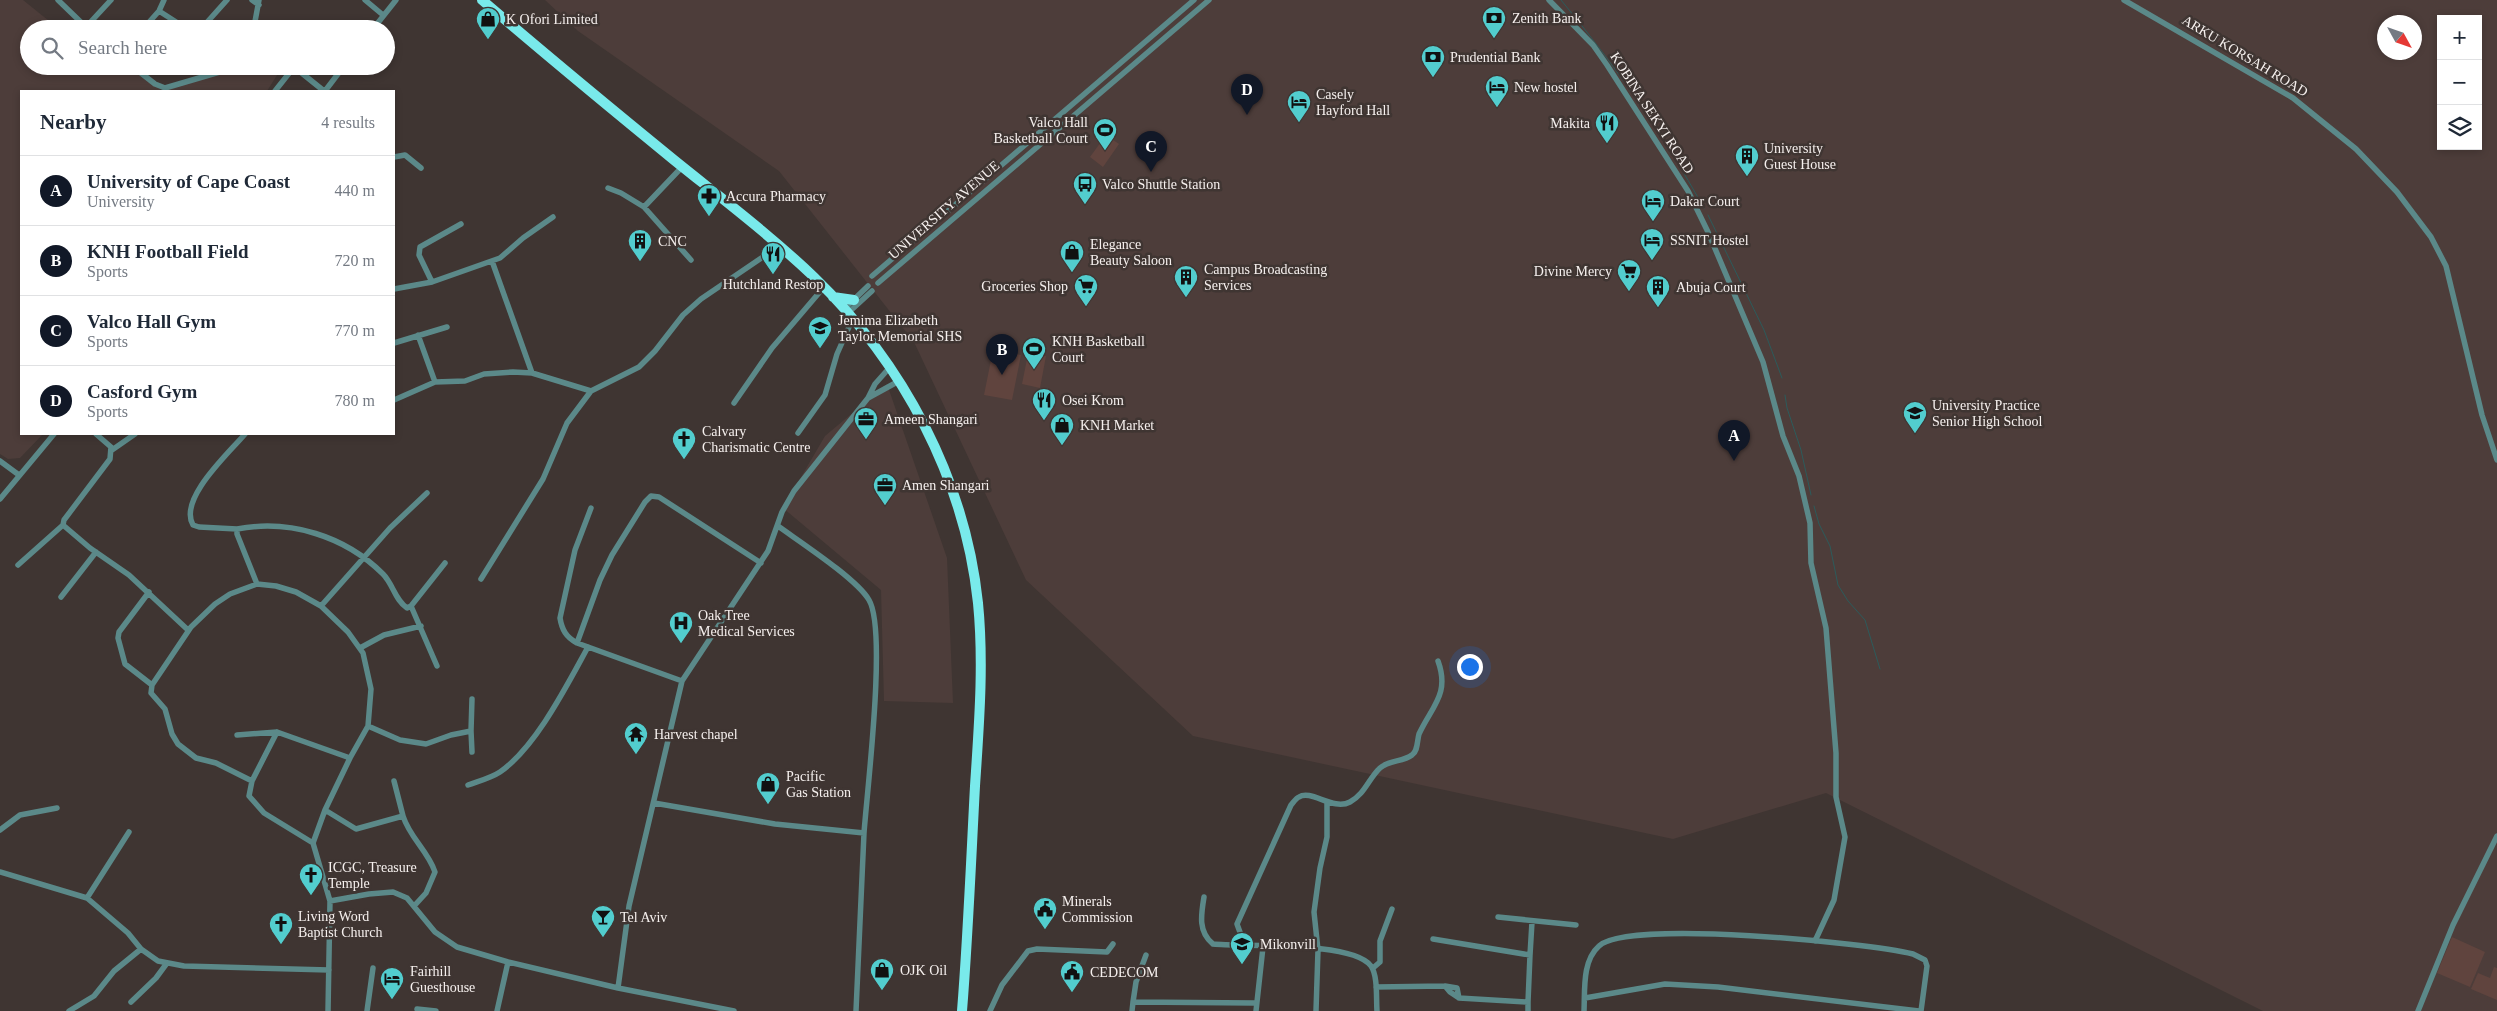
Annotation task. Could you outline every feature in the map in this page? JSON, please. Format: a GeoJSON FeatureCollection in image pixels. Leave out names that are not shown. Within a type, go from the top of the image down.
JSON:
{"type":"FeatureCollection","features":[{"type":"Feature","properties":{"kind":"highway"},"geometry":{"type":"LineString","coordinates":[[482,0],[779,246],[824,287],[891,366],[924,422],[955,499],[965,536],[978,602],[980,699],[962,1011]]}},
{"type":"Feature","properties":{"kind":"highway"},"geometry":{"type":"LineString","coordinates":[[833,296],[856,302],[850,316]]}},
{"type":"Feature","properties":{"kind":"street"},"geometry":{"type":"LineString","coordinates":[[58,0],[79,20]]}},
{"type":"Feature","properties":{"kind":"street"},"geometry":{"type":"LineString","coordinates":[[94,20],[111,0]]}},
{"type":"Feature","properties":{"kind":"street"},"geometry":{"type":"LineString","coordinates":[[151,20],[159,11],[164,0]]}},
{"type":"Feature","properties":{"kind":"street"},"geometry":{"type":"LineString","coordinates":[[209,20],[227,0]]}},
{"type":"Feature","properties":{"kind":"street"},"geometry":{"type":"LineString","coordinates":[[252,0],[259,2],[256,20]]}},
{"type":"Feature","properties":{"kind":"street"},"geometry":{"type":"LineString","coordinates":[[365,0],[384,15]]}},
{"type":"Feature","properties":{"kind":"street"},"geometry":{"type":"LineString","coordinates":[[380,20],[396,0]]}},
{"type":"Feature","properties":{"kind":"street","name":"UNIVERSITY AVENUE"},"geometry":{"type":"LineString","coordinates":[[872,276],[1194,0]]}},
{"type":"Feature","properties":{"kind":"street","name":"UNIVERSITY AVENUE"},"geometry":{"type":"LineString","coordinates":[[878,283],[1209,0]]}},
{"type":"Feature","properties":{"kind":"street","name":"KOBINA SEKYI ROAD"},"geometry":{"type":"LineString","coordinates":[[1549,0],[1592,45],[1607,65],[1688,191],[1748,325],[1772,391],[1783,436],[1796,464],[1810,522],[1811,563],[1826,628],[1836,754],[1836,797],[1845,837],[1834,900],[1815,941]]}},
{"type":"Feature","properties":{"kind":"street","name":"ARKU KORSAH ROAD"},"geometry":{"type":"LineString","coordinates":[[2124,0],[2293,98],[2356,149],[2397,192],[2431,237],[2446,266],[2482,415],[2497,460]]}},
{"type":"Feature","properties":{"kind":"street"},"geometry":{"type":"LineString","coordinates":[[159,11],[173,20]]}},
{"type":"Feature","properties":{"kind":"street"},"geometry":{"type":"LineString","coordinates":[[144,75],[155,84],[165,88],[209,75]]}},
{"type":"Feature","properties":{"kind":"street"},"geometry":{"type":"LineString","coordinates":[[276,90],[288,75]]}},
{"type":"Feature","properties":{"kind":"street"},"geometry":{"type":"LineString","coordinates":[[304,75],[324,90]]}},
{"type":"Feature","properties":{"kind":"street"},"geometry":{"type":"LineString","coordinates":[[326,90],[337,75]]}},
{"type":"Feature","properties":{"kind":"street"},"geometry":{"type":"LineString","coordinates":[[395,157],[404,155],[420,168]]}},
{"type":"Feature","properties":{"kind":"street"},"geometry":{"type":"LineString","coordinates":[[644,207],[682,167]]}},
{"type":"Feature","properties":{"kind":"street"},"geometry":{"type":"LineString","coordinates":[[608,188],[621,192],[644,207],[691,260]]}},
{"type":"Feature","properties":{"kind":"street"},"geometry":{"type":"LineString","coordinates":[[395,289],[432,282],[500,258],[523,238],[553,217]]}},
{"type":"Feature","properties":{"kind":"street"},"geometry":{"type":"LineString","coordinates":[[432,282],[418,255],[420,247],[461,224]]}},
{"type":"Feature","properties":{"kind":"street"},"geometry":{"type":"LineString","coordinates":[[481,579],[543,478],[567,423],[591,391],[639,367],[655,351],[683,315],[701,298],[779,246]]}},
{"type":"Feature","properties":{"kind":"street"},"geometry":{"type":"LineString","coordinates":[[492,261],[532,373]]}},
{"type":"Feature","properties":{"kind":"street"},"geometry":{"type":"LineString","coordinates":[[734,404],[772,348],[824,287]]}},
{"type":"Feature","properties":{"kind":"street"},"geometry":{"type":"LineString","coordinates":[[798,433],[825,395],[850,316],[856,302],[870,288]]}},
{"type":"Feature","properties":{"kind":"street"},"geometry":{"type":"LineString","coordinates":[[395,343],[447,326]]}},
{"type":"Feature","properties":{"kind":"street"},"geometry":{"type":"LineString","coordinates":[[418,335],[435,382]]}},
{"type":"Feature","properties":{"kind":"street"},"geometry":{"type":"LineString","coordinates":[[618,988],[624,930],[682,681],[768,551],[782,512],[794,491],[868,398],[875,384],[891,366]]}},
{"type":"Feature","properties":{"kind":"street"},"geometry":{"type":"LineString","coordinates":[[395,400],[435,382],[465,381],[484,374],[532,373],[591,391]]}},
{"type":"Feature","properties":{"kind":"street"},"geometry":{"type":"LineString","coordinates":[[868,398],[900,380]]}},
{"type":"Feature","properties":{"kind":"street"},"geometry":{"type":"LineString","coordinates":[[0,499],[53,435]]}},
{"type":"Feature","properties":{"kind":"street"},"geometry":{"type":"LineString","coordinates":[[97,435],[110,445],[112,450]]}},
{"type":"Feature","properties":{"kind":"street"},"geometry":{"type":"LineString","coordinates":[[18,565],[63,525],[64,520],[108,464],[112,450],[134,435]]}},
{"type":"Feature","properties":{"kind":"street"},"geometry":{"type":"LineString","coordinates":[[244,435],[197,491],[190,513],[193,525],[199,528],[237,529],[269,526],[317,532],[364,557],[391,582],[401,604],[407,608],[411,606],[444,563]]}},
{"type":"Feature","properties":{"kind":"street"},"geometry":{"type":"LineString","coordinates":[[0,461],[18,475]]}},
{"type":"Feature","properties":{"kind":"street"},"geometry":{"type":"LineString","coordinates":[[321,606],[390,528],[427,493]]}},
{"type":"Feature","properties":{"kind":"street"},"geometry":{"type":"LineString","coordinates":[[577,643],[600,580],[612,555],[645,502],[651,496],[659,497],[761,562]]}},
{"type":"Feature","properties":{"kind":"street"},"geometry":{"type":"LineString","coordinates":[[592,508],[575,550],[560,618],[562,628],[569,639],[588,648],[682,681]]}},
{"type":"Feature","properties":{"kind":"street"},"geometry":{"type":"LineString","coordinates":[[63,525],[65,529],[149,592],[188,630]]}},
{"type":"Feature","properties":{"kind":"street"},"geometry":{"type":"LineString","coordinates":[[778,526],[858,586],[869,599],[875,616],[873,722],[864,833],[856,1011]]}},
{"type":"Feature","properties":{"kind":"street"},"geometry":{"type":"LineString","coordinates":[[237,529],[236,534],[252,566],[257,584]]}},
{"type":"Feature","properties":{"kind":"street"},"geometry":{"type":"LineString","coordinates":[[61,597],[96,552]]}},
{"type":"Feature","properties":{"kind":"street"},"geometry":{"type":"LineString","coordinates":[[252,782],[216,763],[196,758],[178,744],[172,734],[165,709],[151,693],[152,685],[188,630],[215,604],[230,594],[257,584],[276,586],[296,592],[321,606],[348,632],[360,648],[368,670],[371,688],[368,726],[325,810],[313,842],[330,901],[328,1011]]}},
{"type":"Feature","properties":{"kind":"street"},"geometry":{"type":"LineString","coordinates":[[149,592],[119,632],[118,638],[125,664],[152,685]]}},
{"type":"Feature","properties":{"kind":"street"},"geometry":{"type":"LineString","coordinates":[[411,606],[437,666]]}},
{"type":"Feature","properties":{"kind":"street"},"geometry":{"type":"LineString","coordinates":[[360,648],[384,635],[421,626]]}},
{"type":"Feature","properties":{"kind":"street"},"geometry":{"type":"LineString","coordinates":[[468,785],[501,772],[528,744],[567,685],[588,648]]}},
{"type":"Feature","properties":{"kind":"street"},"geometry":{"type":"LineString","coordinates":[[1245,946],[1237,924],[1292,806],[1299,797],[1305,795],[1340,805],[1348,803],[1364,791],[1382,766],[1410,757],[1414,753],[1419,736],[1441,691],[1443,681],[1438,660]]}},
{"type":"Feature","properties":{"kind":"street"},"geometry":{"type":"LineString","coordinates":[[472,699],[472,752]]}},
{"type":"Feature","properties":{"kind":"street"},"geometry":{"type":"LineString","coordinates":[[368,726],[400,740],[426,744],[450,735],[471,731]]}},
{"type":"Feature","properties":{"kind":"street"},"geometry":{"type":"LineString","coordinates":[[237,735],[277,732],[350,758]]}},
{"type":"Feature","properties":{"kind":"street"},"geometry":{"type":"LineString","coordinates":[[277,732],[252,782],[249,796],[252,802],[274,820],[313,842]]}},
{"type":"Feature","properties":{"kind":"street"},"geometry":{"type":"LineString","coordinates":[[394,781],[402,816],[413,839],[431,860],[435,872],[434,880],[415,905]]}},
{"type":"Feature","properties":{"kind":"street"},"geometry":{"type":"LineString","coordinates":[[1316,1011],[1318,950],[1314,912],[1320,868],[1327,837],[1328,802]]}},
{"type":"Feature","properties":{"kind":"street"},"geometry":{"type":"LineString","coordinates":[[654,803],[775,824],[864,833]]}},
{"type":"Feature","properties":{"kind":"street"},"geometry":{"type":"LineString","coordinates":[[0,830],[20,815],[57,808]]}},
{"type":"Feature","properties":{"kind":"street"},"geometry":{"type":"LineString","coordinates":[[325,810],[356,829],[402,816]]}},
{"type":"Feature","properties":{"kind":"street"},"geometry":{"type":"LineString","coordinates":[[87,898],[129,832]]}},
{"type":"Feature","properties":{"kind":"street"},"geometry":{"type":"LineString","coordinates":[[2418,1011],[2453,925],[2497,836]]}},
{"type":"Feature","properties":{"kind":"street"},"geometry":{"type":"LineString","coordinates":[[0,872],[87,898],[128,933],[141,949],[158,961],[184,966],[329,970]]}},
{"type":"Feature","properties":{"kind":"street"},"geometry":{"type":"LineString","coordinates":[[330,901],[392,892],[407,898],[415,905],[426,922],[443,939],[457,947],[508,962],[618,988],[714,1009],[734,1011]]}},
{"type":"Feature","properties":{"kind":"street"},"geometry":{"type":"LineString","coordinates":[[1204,897],[1201,911],[1202,931],[1206,939],[1213,944],[1263,947],[1298,946],[1356,955],[1366,960],[1372,968],[1376,987],[1377,1011]]}},
{"type":"Feature","properties":{"kind":"street"},"geometry":{"type":"LineString","coordinates":[[1372,968],[1380,962],[1380,941],[1392,909]]}},
{"type":"Feature","properties":{"kind":"street"},"geometry":{"type":"LineString","coordinates":[[1498,917],[1532,922],[1576,925]]}},
{"type":"Feature","properties":{"kind":"street"},"geometry":{"type":"LineString","coordinates":[[1528,1011],[1532,922]]}},
{"type":"Feature","properties":{"kind":"street"},"geometry":{"type":"LineString","coordinates":[[1584,998],[1666,984],[1718,987],[1920,1011],[1926,972],[1925,960],[1905,952],[1815,941],[1663,934],[1610,939],[1599,945],[1587,963],[1584,998],[1584,1011]]}},
{"type":"Feature","properties":{"kind":"street"},"geometry":{"type":"LineString","coordinates":[[1433,939],[1530,955]]}},
{"type":"Feature","properties":{"kind":"street"},"geometry":{"type":"LineString","coordinates":[[990,1011],[1002,985],[1028,951],[1037,949],[1095,953],[1107,952],[1113,944]]}},
{"type":"Feature","properties":{"kind":"street"},"geometry":{"type":"LineString","coordinates":[[1256,1011],[1255,1004],[1263,947]]}},
{"type":"Feature","properties":{"kind":"street"},"geometry":{"type":"LineString","coordinates":[[70,1011],[94,996],[114,971],[141,949]]}},
{"type":"Feature","properties":{"kind":"street"},"geometry":{"type":"LineString","coordinates":[[1132,1011],[1136,982],[1146,955]]}},
{"type":"Feature","properties":{"kind":"street"},"geometry":{"type":"LineString","coordinates":[[496,1011],[508,962]]}},
{"type":"Feature","properties":{"kind":"street"},"geometry":{"type":"LineString","coordinates":[[131,1002],[156,978],[167,963]]}},
{"type":"Feature","properties":{"kind":"street"},"geometry":{"type":"LineString","coordinates":[[367,1011],[372,968]]}},
{"type":"Feature","properties":{"kind":"street"},"geometry":{"type":"LineString","coordinates":[[1376,987],[1445,986],[1459,998],[1528,1002]]}},
{"type":"Feature","properties":{"kind":"street"},"geometry":{"type":"LineString","coordinates":[[1134,1002],[1255,1004]]}},
{"type":"Feature","properties":{"kind":"street"},"geometry":{"type":"LineString","coordinates":[[1194,1004],[1198,1011]]}},
{"type":"Feature","properties":{"kind":"street"},"geometry":{"type":"LineString","coordinates":[[417,1009],[436,1011]]}},
{"type":"Feature","properties":{"kind":"shaded area"},"geometry":{"type":"Polygon","coordinates":[[[0,0],[23,0],[48,20],[20,20],[20,75],[139,75],[161,90],[20,90],[20,435],[42,435],[20,458],[8,459],[0,454],[0,0]]]}},
{"type":"Feature","properties":{"kind":"shaded area"},"geometry":{"type":"Polygon","coordinates":[[[545,0],[2497,0],[2497,1011],[2263,1011],[1826,793],[1673,839],[1193,736],[1026,580],[914,342],[779,171],[578,31],[545,0]]]}},
{"type":"Feature","properties":{"kind":"shaded area"},"geometry":{"type":"Polygon","coordinates":[[[216,75],[277,75],[268,90],[161,90],[216,75]]]}},
{"type":"Feature","properties":{"kind":"shaded area","name":"Valco Hall Basketball Court"},"geometry":{"type":"Polygon","coordinates":[[[1106,135],[1119,144],[1103,167],[1090,157],[1106,135]]]}},
{"type":"Feature","properties":{"kind":"shaded area"},"geometry":{"type":"Polygon","coordinates":[[[993,350],[1021,355],[1012,400],[984,395],[993,350]]]}},
{"type":"Feature","properties":{"kind":"shaded area","name":"KNH Basketball Court"},"geometry":{"type":"Polygon","coordinates":[[[1028,354],[1046,356],[1040,388],[1022,384],[1028,354]]]}},
{"type":"Feature","properties":{"kind":"shaded area"},"geometry":{"type":"Polygon","coordinates":[[[887,384],[947,558],[953,703],[884,701],[881,590],[783,508],[825,436],[887,384]]]}},
{"type":"Feature","properties":{"kind":"shaded area"},"geometry":{"type":"Polygon","coordinates":[[[2452,937],[2485,952],[2470,987],[2437,973],[2452,937]]]}},
{"type":"Feature","properties":{"kind":"shaded area"},"geometry":{"type":"Polygon","coordinates":[[[2494,967],[2497,968],[2497,1000],[2471,989],[2478,973],[2490,978],[2494,967]]]}},
{"type":"Feature","properties":{"kind":"waterway"},"geometry":{"type":"LineString","coordinates":[[1561,0],[1601,50],[1637,101],[1672,153],[1704,208]]}},
{"type":"Feature","properties":{"kind":"waterway"},"geometry":{"type":"LineString","coordinates":[[1708,215],[1764,330],[1782,378]]}},
{"type":"Feature","properties":{"kind":"waterway"},"geometry":{"type":"LineString","coordinates":[[1785,395],[1787,408],[1801,450],[1811,495]]}},
{"type":"Feature","properties":{"kind":"waterway"},"geometry":{"type":"LineString","coordinates":[[1814,506],[1819,524],[1830,546],[1838,585],[1848,601],[1865,620],[1880,669]]}},
{"type":"Feature","properties":{"kind":"place","name":"Zenith Bank"},"geometry":{"type":"Point","coordinates":[1494,39]}},
{"type":"Feature","properties":{"kind":"place","name":"K Ofori Limited"},"geometry":{"type":"Point","coordinates":[488,40]}},
{"type":"Feature","properties":{"kind":"place","name":"Prudential Bank"},"geometry":{"type":"Point","coordinates":[1433,78]}},
{"type":"Feature","properties":{"kind":"place","name":"New hostel"},"geometry":{"type":"Point","coordinates":[1497,108]}},
{"type":"Feature","properties":{"kind":"place","name":"Casford Gym"},"geometry":{"type":"Point","coordinates":[1247,115]}},
{"type":"Feature","properties":{"kind":"place","name":"Casely Hayford Hall"},"geometry":{"type":"Point","coordinates":[1299,123]}},
{"type":"Feature","properties":{"kind":"place","name":"Makita"},"geometry":{"type":"Point","coordinates":[1607,144]}},
{"type":"Feature","properties":{"kind":"place","name":"Valco Hall Basketball Court"},"geometry":{"type":"Point","coordinates":[1105,151]}},
{"type":"Feature","properties":{"kind":"place","name":"Valco Hall Gym"},"geometry":{"type":"Point","coordinates":[1151,172]}},
{"type":"Feature","properties":{"kind":"place","name":"University Guest House"},"geometry":{"type":"Point","coordinates":[1747,177]}},
{"type":"Feature","properties":{"kind":"place","name":"Valco Shuttle Station"},"geometry":{"type":"Point","coordinates":[1085,205]}},
{"type":"Feature","properties":{"kind":"place","name":"Accura Pharmacy"},"geometry":{"type":"Point","coordinates":[709,217]}},
{"type":"Feature","properties":{"kind":"place","name":"Dakar Court"},"geometry":{"type":"Point","coordinates":[1653,222]}},
{"type":"Feature","properties":{"kind":"place","name":"SSNIT Hostel"},"geometry":{"type":"Point","coordinates":[1652,261]}},
{"type":"Feature","properties":{"kind":"place","name":"CNC"},"geometry":{"type":"Point","coordinates":[640,262]}},
{"type":"Feature","properties":{"kind":"place","name":"Elegance Beauty Saloon"},"geometry":{"type":"Point","coordinates":[1072,273]}},
{"type":"Feature","properties":{"kind":"place","name":"Hutchland Restop"},"geometry":{"type":"Point","coordinates":[773,275]}},
{"type":"Feature","properties":{"kind":"place","name":"Divine Mercy"},"geometry":{"type":"Point","coordinates":[1629,292]}},
{"type":"Feature","properties":{"kind":"place","name":"Campus Broadcasting Services"},"geometry":{"type":"Point","coordinates":[1186,298]}},
{"type":"Feature","properties":{"kind":"place","name":"Groceries Shop"},"geometry":{"type":"Point","coordinates":[1086,307]}},
{"type":"Feature","properties":{"kind":"place","name":"Abuja Court"},"geometry":{"type":"Point","coordinates":[1658,308]}},
{"type":"Feature","properties":{"kind":"place","name":"Jemima Elizabeth Taylor Memorial SHS"},"geometry":{"type":"Point","coordinates":[820,349]}},
{"type":"Feature","properties":{"kind":"place","name":"KNH Basketball Court"},"geometry":{"type":"Point","coordinates":[1034,370]}},
{"type":"Feature","properties":{"kind":"place","name":"KNH Football Field"},"geometry":{"type":"Point","coordinates":[1002,375]}},
{"type":"Feature","properties":{"kind":"place","name":"Osei Krom"},"geometry":{"type":"Point","coordinates":[1044,421]}},
{"type":"Feature","properties":{"kind":"place","name":"University Practice Senior High School"},"geometry":{"type":"Point","coordinates":[1915,434]}},
{"type":"Feature","properties":{"kind":"place","name":"Ameen Shangari"},"geometry":{"type":"Point","coordinates":[866,440]}},
{"type":"Feature","properties":{"kind":"place","name":"KNH Market"},"geometry":{"type":"Point","coordinates":[1062,446]}},
{"type":"Feature","properties":{"kind":"place","name":"Calvary Charismatic Centre"},"geometry":{"type":"Point","coordinates":[684,460]}},
{"type":"Feature","properties":{"kind":"place","name":"University of Cape Coast"},"geometry":{"type":"Point","coordinates":[1734,461]}},
{"type":"Feature","properties":{"kind":"place","name":"Amen Shangari"},"geometry":{"type":"Point","coordinates":[885,506]}},
{"type":"Feature","properties":{"kind":"place","name":"Oak Tree Medical Services"},"geometry":{"type":"Point","coordinates":[681,644]}},
{"type":"Feature","properties":{"kind":"place","name":"Harvest chapel"},"geometry":{"type":"Point","coordinates":[636,755]}},
{"type":"Feature","properties":{"kind":"place","name":"Pacific Gas Station"},"geometry":{"type":"Point","coordinates":[768,805]}},
{"type":"Feature","properties":{"kind":"place","name":"ICGC, Treasure Temple"},"geometry":{"type":"Point","coordinates":[311,896]}},
{"type":"Feature","properties":{"kind":"place","name":"Minerals Commission"},"geometry":{"type":"Point","coordinates":[1045,930]}},
{"type":"Feature","properties":{"kind":"place","name":"Tel Aviv"},"geometry":{"type":"Point","coordinates":[603,938]}},
{"type":"Feature","properties":{"kind":"place","name":"Living Word Baptist Church"},"geometry":{"type":"Point","coordinates":[281,945]}},
{"type":"Feature","properties":{"kind":"place","name":"Mikonvill"},"geometry":{"type":"Point","coordinates":[1242,965]}},
{"type":"Feature","properties":{"kind":"place","name":"OJK Oil"},"geometry":{"type":"Point","coordinates":[882,991]}},
{"type":"Feature","properties":{"kind":"place","name":"CEDECOM"},"geometry":{"type":"Point","coordinates":[1072,993]}},
{"type":"Feature","properties":{"kind":"place","name":"Fairhill Guesthouse"},"geometry":{"type":"Point","coordinates":[392,1000]}}]}
